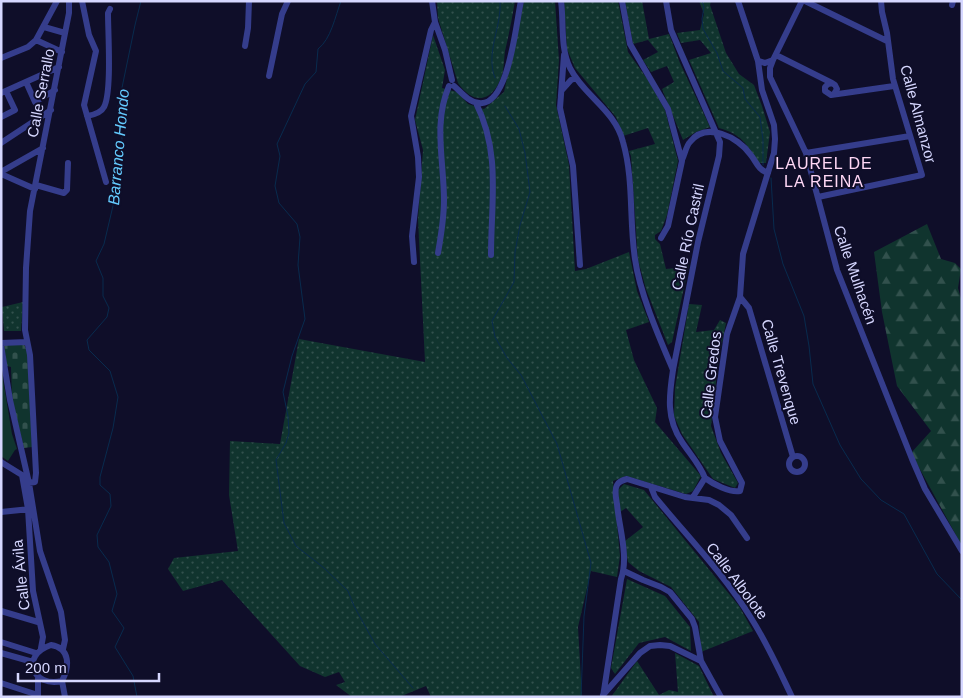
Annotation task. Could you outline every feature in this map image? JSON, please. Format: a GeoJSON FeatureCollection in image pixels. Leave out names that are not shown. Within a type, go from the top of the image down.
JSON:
{"type":"FeatureCollection","features":[{"type":"Feature","properties":{"kind":"street"},"geometry":{"type":"LineString","coordinates":[[1,58],[28,47],[36,40],[57,1]]}},
{"type":"Feature","properties":{"kind":"street","name":"Calle Serrallo"},"geometry":{"type":"LineString","coordinates":[[36,473],[30,355],[26,342],[24,323],[30,211],[55,90],[70,1]]}},
{"type":"Feature","properties":{"kind":"street"},"geometry":{"type":"LineString","coordinates":[[82,1],[89,35],[96,51],[84,105],[106,182]]}},
{"type":"Feature","properties":{"kind":"street"},"geometry":{"type":"LineString","coordinates":[[245,46],[249,1]]}},
{"type":"Feature","properties":{"kind":"street"},"geometry":{"type":"LineString","coordinates":[[269,76],[282,14],[288,1]]}},
{"type":"Feature","properties":{"kind":"street"},"geometry":{"type":"LineString","coordinates":[[432,1],[434,22],[445,50],[452,84],[467,98],[479,104],[488,134],[494,174],[491,255]]}},
{"type":"Feature","properties":{"kind":"street"},"geometry":{"type":"LineString","coordinates":[[479,104],[494,96],[503,84],[508,70],[521,1]]}},
{"type":"Feature","properties":{"kind":"street"},"geometry":{"type":"LineString","coordinates":[[561,1],[564,54],[560,99],[573,166],[580,265]]}},
{"type":"Feature","properties":{"kind":"street"},"geometry":{"type":"LineString","coordinates":[[622,1],[630,44],[668,109],[682,161]]}},
{"type":"Feature","properties":{"kind":"street","name":"Calle Río Castril"},"geometry":{"type":"LineString","coordinates":[[666,1],[671,30],[718,132],[720,142],[719,156],[698,242],[670,390],[670,418],[680,440],[705,478]]}},
{"type":"Feature","properties":{"kind":"street","name":"Calle Gredos"},"geometry":{"type":"LineString","coordinates":[[705,478],[711,483],[736,492],[742,488],[742,483],[720,442],[716,418],[727,334],[740,298],[743,254],[774,153],[775,139],[774,126],[762,90],[758,61],[738,1]]}},
{"type":"Feature","properties":{"kind":"street"},"geometry":{"type":"LineString","coordinates":[[804,1],[887,41]]}},
{"type":"Feature","properties":{"kind":"street","name":"Calle Mulhacén"},"geometry":{"type":"LineString","coordinates":[[804,1],[774,57],[770,68],[770,78],[806,153],[837,270],[912,459],[925,489],[962,551]]}},
{"type":"Feature","properties":{"kind":"street","name":"Calle Almanzor"},"geometry":{"type":"LineString","coordinates":[[818,197],[922,175],[894,86],[887,41],[888,33],[881,1]]}},
{"type":"Feature","properties":{"kind":"street"},"geometry":{"type":"LineString","coordinates":[[88,116],[97,114],[105,106],[108,81],[108,14],[110,8]]}},
{"type":"Feature","properties":{"kind":"street"},"geometry":{"type":"LineString","coordinates":[[414,262],[412,236],[419,177],[418,157],[411,116],[434,22]]}},
{"type":"Feature","properties":{"kind":"street"},"geometry":{"type":"LineString","coordinates":[[44,26],[65,33]]}},
{"type":"Feature","properties":{"kind":"street"},"geometry":{"type":"LineString","coordinates":[[36,40],[62,52]]}},
{"type":"Feature","properties":{"kind":"street"},"geometry":{"type":"LineString","coordinates":[[564,54],[576,78],[599,102],[617,125],[623,141],[628,168],[634,257],[638,278],[673,370]]}},
{"type":"Feature","properties":{"kind":"street"},"geometry":{"type":"LineString","coordinates":[[758,61],[765,63],[774,57],[832,83],[837,89],[834,94],[839,95],[894,86]]}},
{"type":"Feature","properties":{"kind":"street"},"geometry":{"type":"LineString","coordinates":[[1,117],[15,110],[4,92],[59,67]]}},
{"type":"Feature","properties":{"kind":"street"},"geometry":{"type":"LineString","coordinates":[[561,91],[571,80],[576,78]]}},
{"type":"Feature","properties":{"kind":"street"},"geometry":{"type":"LineString","coordinates":[[26,82],[35,102],[55,90]]}},
{"type":"Feature","properties":{"kind":"street"},"geometry":{"type":"LineString","coordinates":[[438,253],[444,200],[440,126],[441,109],[452,84]]}},
{"type":"Feature","properties":{"kind":"street"},"geometry":{"type":"LineString","coordinates":[[1,143],[51,110]]}},
{"type":"Feature","properties":{"kind":"street"},"geometry":{"type":"LineString","coordinates":[[661,238],[668,226],[682,161],[688,144],[697,135],[707,132],[718,132],[731,137],[751,154],[761,170],[768,173]]}},
{"type":"Feature","properties":{"kind":"street"},"geometry":{"type":"LineString","coordinates":[[806,153],[910,136]]}},
{"type":"Feature","properties":{"kind":"street"},"geometry":{"type":"LineString","coordinates":[[678,142],[684,145],[688,144]]}},
{"type":"Feature","properties":{"kind":"street"},"geometry":{"type":"LineString","coordinates":[[1,173],[43,148]]}},
{"type":"Feature","properties":{"kind":"street"},"geometry":{"type":"LineString","coordinates":[[1,173],[36,187],[64,193],[67,190],[68,164]]}},
{"type":"Feature","properties":{"kind":"street","name":"Calle Trevenque"},"geometry":{"type":"LineString","coordinates":[[740,298],[750,308],[793,457]]}},
{"type":"Feature","properties":{"kind":"street"},"geometry":{"type":"LineString","coordinates":[[26,342],[1,344],[30,509],[40,551],[61,612],[65,640],[63,649]]}},
{"type":"Feature","properties":{"kind":"street"},"geometry":{"type":"LineString","coordinates":[[665,352],[674,354],[677,351]]}},
{"type":"Feature","properties":{"kind":"street"},"geometry":{"type":"LineString","coordinates":[[1,462],[25,475],[29,483],[30,509]]}},
{"type":"Feature","properties":{"kind":"street"},"geometry":{"type":"LineString","coordinates":[[25,475],[36,473],[35,482],[29,483]]}},
{"type":"Feature","properties":{"kind":"street"},"geometry":{"type":"LineString","coordinates":[[693,497],[705,478]]}},
{"type":"Feature","properties":{"kind":"street"},"geometry":{"type":"LineString","coordinates":[[603,696],[624,570],[616,490],[617,483],[627,479],[685,497],[709,500],[725,508],[747,538]]}},
{"type":"Feature","properties":{"kind":"street","name":"Calle Albolote"},"geometry":{"type":"LineString","coordinates":[[650,487],[655,497],[734,593],[751,617],[765,641],[792,697]]}},
{"type":"Feature","properties":{"kind":"street"},"geometry":{"type":"LineString","coordinates":[[1,512],[30,509]]}},
{"type":"Feature","properties":{"kind":"street","name":"Calle Ávila"},"geometry":{"type":"LineString","coordinates":[[30,509],[30,566],[38,622],[43,637],[51,645]]}},
{"type":"Feature","properties":{"kind":"street"},"geometry":{"type":"LineString","coordinates":[[624,570],[661,586],[670,592],[692,619],[701,661],[721,697]]}},
{"type":"Feature","properties":{"kind":"street"},"geometry":{"type":"LineString","coordinates":[[1,611],[38,622]]}},
{"type":"Feature","properties":{"kind":"street","name":"Calle Ávila"},"geometry":{"type":"LineString","coordinates":[[41,648],[43,637]]}},
{"type":"Feature","properties":{"kind":"street"},"geometry":{"type":"LineString","coordinates":[[1,642],[36,653]]}},
{"type":"Feature","properties":{"kind":"street"},"geometry":{"type":"LineString","coordinates":[[62,681],[46,682],[34,670],[33,662],[36,653],[41,648],[51,645],[63,649],[66,654],[66,674],[62,681],[65,697]]}},
{"type":"Feature","properties":{"kind":"street"},"geometry":{"type":"LineString","coordinates":[[603,696],[640,653],[654,645],[670,646],[701,661]]}},
{"type":"Feature","properties":{"kind":"street"},"geometry":{"type":"LineString","coordinates":[[1,652],[33,662]]}},
{"type":"Feature","properties":{"kind":"street"},"geometry":{"type":"LineString","coordinates":[[606,674],[616,681]]}},
{"type":"Feature","properties":{"kind":"street"},"geometry":{"type":"LineString","coordinates":[[38,676],[38,693]]}},
{"type":"Feature","properties":{"kind":"street"},"geometry":{"type":"LineString","coordinates":[[38,693],[46,682]]}},
{"type":"Feature","properties":{"kind":"street"},"geometry":{"type":"LineString","coordinates":[[1,683],[38,693]]}},
{"type":"Feature","properties":{"kind":"green space"},"geometry":{"type":"Polygon","coordinates":[[[437,1],[515,1],[500,81],[496,88],[485,97],[478,98],[472,96],[458,83],[438,18],[437,1]]]}},
{"type":"Feature","properties":{"kind":"green space"},"geometry":{"type":"Polygon","coordinates":[[[524,1],[555,1],[559,60],[556,105],[569,165],[575,271],[586,269],[629,252],[637,291],[649,322],[626,330],[634,360],[657,408],[655,422],[701,476],[693,491],[686,494],[626,476],[613,481],[620,556],[617,577],[591,571],[578,627],[582,697],[431,697],[426,686],[399,697],[352,697],[336,685],[345,682],[339,672],[325,677],[300,666],[222,580],[183,591],[168,569],[174,558],[238,551],[229,495],[230,441],[280,444],[299,339],[425,362],[418,219],[423,150],[415,120],[433,35],[445,70],[442,88],[457,92],[468,104],[484,109],[504,92],[524,1]]]}},
{"type":"Feature","properties":{"kind":"green space"},"geometry":{"type":"Polygon","coordinates":[[[564,1],[618,1],[628,52],[648,80],[665,110],[678,161],[667,215],[661,231],[655,235],[655,239],[660,244],[666,269],[677,268],[678,263],[689,265],[672,342],[668,345],[646,289],[638,260],[631,156],[629,151],[655,144],[648,128],[623,136],[616,117],[575,68],[567,49],[564,1]]]}},
{"type":"Feature","properties":{"kind":"green space"},"geometry":{"type":"Polygon","coordinates":[[[625,1],[642,1],[649,39],[669,34],[680,63],[710,127],[696,132],[683,140],[662,89],[674,82],[667,66],[651,72],[643,60],[658,52],[648,40],[633,44],[625,1]]]}},
{"type":"Feature","properties":{"kind":"green space"},"geometry":{"type":"Polygon","coordinates":[[[699,1],[711,1],[710,5],[726,53],[739,74],[754,85],[770,132],[766,163],[759,163],[747,145],[733,133],[719,128],[689,60],[711,53],[700,40],[681,43],[677,33],[700,30],[704,14],[699,1]]]}},
{"type":"Feature","properties":{"kind":"green space"},"geometry":{"type":"Polygon","coordinates":[[[927,224],[941,259],[955,263],[961,269],[958,288],[962,302],[962,546],[911,453],[931,431],[897,386],[882,312],[874,252],[927,224]]]}},
{"type":"Feature","properties":{"kind":"green space"},"geometry":{"type":"Polygon","coordinates":[[[23,302],[21,331],[4,331],[2,307],[23,302]]]}},
{"type":"Feature","properties":{"kind":"green space"},"geometry":{"type":"Polygon","coordinates":[[[689,304],[702,305],[696,332],[714,330],[720,320],[726,323],[718,363],[711,426],[721,453],[738,483],[735,488],[713,479],[682,434],[674,416],[675,388],[689,304]]]}},
{"type":"Feature","properties":{"kind":"green space"},"geometry":{"type":"Polygon","coordinates":[[[24,344],[28,354],[32,447],[24,448],[12,400],[11,367],[7,366],[4,345],[24,344]]]}},
{"type":"Feature","properties":{"kind":"green space"},"geometry":{"type":"Polygon","coordinates":[[[1,367],[12,434],[17,449],[8,461],[1,456],[1,367]]]}},
{"type":"Feature","properties":{"kind":"green space"},"geometry":{"type":"Polygon","coordinates":[[[624,484],[644,490],[739,606],[753,631],[701,652],[699,622],[671,587],[639,571],[628,562],[625,541],[643,527],[626,508],[620,512],[618,490],[624,484]]]}},
{"type":"Feature","properties":{"kind":"green space"},"geometry":{"type":"Polygon","coordinates":[[[627,579],[665,596],[690,627],[691,651],[665,637],[639,643],[615,674],[611,668],[627,579]]]}},
{"type":"Feature","properties":{"kind":"green space"},"geometry":{"type":"Polygon","coordinates":[[[675,653],[699,666],[714,697],[611,697],[637,661],[659,695],[669,690],[678,692],[675,653]]]}},
{"type":"Feature","properties":{"kind":"waterway","name":"Barranco Hondo"},"geometry":{"type":"LineString","coordinates":[[137,697],[133,676],[115,647],[124,628],[112,611],[117,594],[109,562],[98,547],[97,535],[111,506],[110,494],[100,485],[100,477],[113,428],[118,397],[110,371],[89,350],[87,340],[107,317],[109,308],[103,296],[103,278],[96,261],[104,244],[116,193],[122,139],[118,107],[141,1]]}},
{"type":"Feature","properties":{"kind":"waterway"},"geometry":{"type":"LineString","coordinates":[[341,1],[329,34],[318,49],[316,72],[305,84],[277,144],[280,156],[275,186],[279,203],[297,224],[300,237],[298,265],[305,319],[292,356],[283,392],[289,433],[286,443],[276,460],[284,523],[296,546],[324,568],[348,591],[375,644],[413,688]]}},
{"type":"Feature","properties":{"kind":"waterway"},"geometry":{"type":"LineString","coordinates":[[495,78],[492,59],[499,20],[500,1]]}},
{"type":"Feature","properties":{"kind":"waterway"},"geometry":{"type":"LineString","coordinates":[[702,1],[704,7],[703,29],[717,53],[723,71],[743,88],[745,99],[760,117],[763,140],[763,165]]}},
{"type":"Feature","properties":{"kind":"waterway"},"geometry":{"type":"LineString","coordinates":[[505,106],[519,129],[525,153],[530,192],[520,225],[515,252],[514,282],[492,321],[495,337],[507,358],[521,375],[557,444],[591,563],[584,616],[581,697]]}},
{"type":"Feature","properties":{"kind":"waterway"},"geometry":{"type":"LineString","coordinates":[[771,178],[774,229],[783,264],[804,316],[813,384],[840,445],[861,479],[881,500],[904,514],[937,574],[962,600]]}},
{"type":"Feature","properties":{"kind":"district","name":"LAUREL DE LA REINA"},"geometry":{"type":"Point","coordinates":[824,172]}}]}
